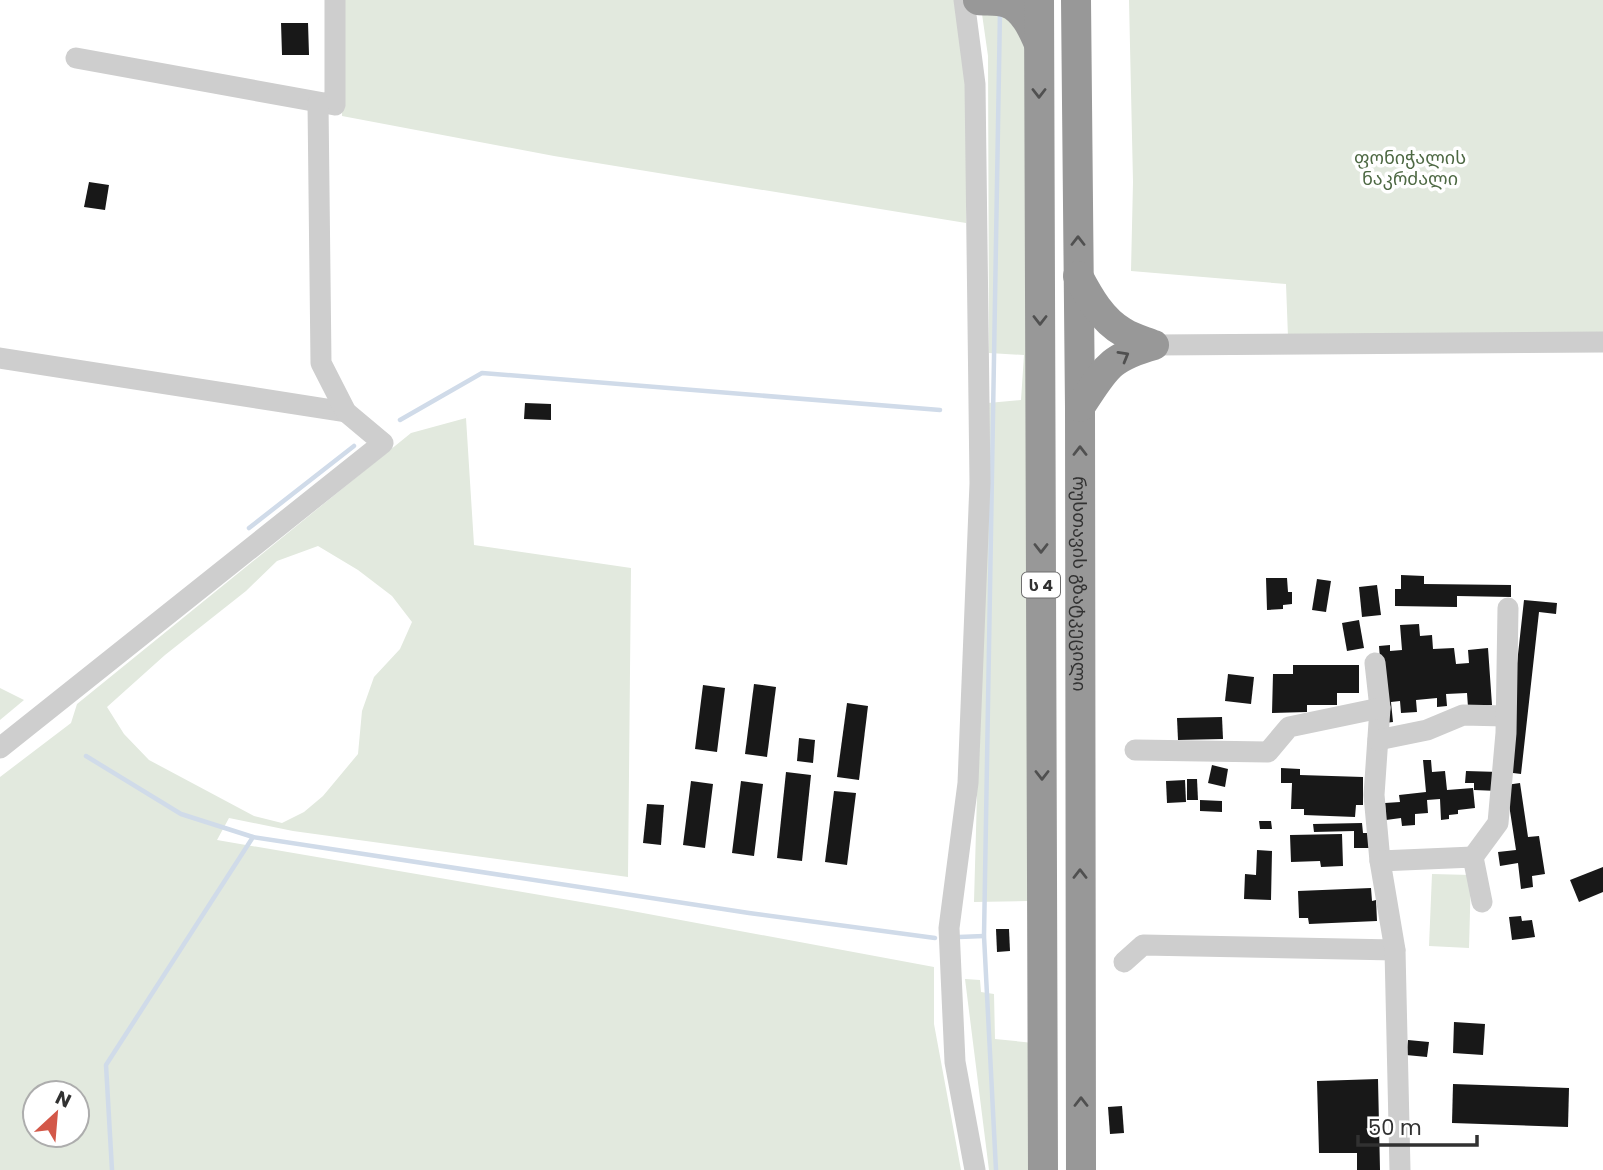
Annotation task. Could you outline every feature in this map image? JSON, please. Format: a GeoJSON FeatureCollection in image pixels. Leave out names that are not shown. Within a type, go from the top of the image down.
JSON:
{"type":"FeatureCollection","features":[{"type":"Feature","properties":{"kind":"highway","name":"ს 4"},"geometry":{"type":"LineString","coordinates":[[1039,0],[1043,1170]]}},
{"type":"Feature","properties":{"kind":"highway","name":"რუსთავის გზატკეცილი"},"geometry":{"type":"LineString","coordinates":[[1076,0],[1080,407],[1081,1170]]}},
{"type":"Feature","properties":{"kind":"highway"},"geometry":{"type":"LineString","coordinates":[[995,1],[1022,15],[1039,44]]}},
{"type":"Feature","properties":{"kind":"highway"},"geometry":{"type":"LineString","coordinates":[[1078,276],[1090,299],[1106,318],[1123,332],[1154,345]]}},
{"type":"Feature","properties":{"kind":"highway"},"geometry":{"type":"LineString","coordinates":[[1080,407],[1105,369],[1124,353],[1154,345]]}},
{"type":"Feature","properties":{"kind":"street"},"geometry":{"type":"LineString","coordinates":[[76,58],[335,105],[335,0]]}},
{"type":"Feature","properties":{"kind":"street"},"geometry":{"type":"LineString","coordinates":[[964,0],[975,84],[980,483],[968,783],[949,928],[955,1062],[975,1170]]}},
{"type":"Feature","properties":{"kind":"street"},"geometry":{"type":"LineString","coordinates":[[0,748],[383,443],[346,412],[321,363],[318,103]]}},
{"type":"Feature","properties":{"kind":"street"},"geometry":{"type":"LineString","coordinates":[[1154,345],[1603,342]]}},
{"type":"Feature","properties":{"kind":"street"},"geometry":{"type":"LineString","coordinates":[[0,358],[346,412]]}},
{"type":"Feature","properties":{"kind":"street"},"geometry":{"type":"LineString","coordinates":[[1482,902],[1473,857],[1499,823],[1506,733],[1508,608]]}},
{"type":"Feature","properties":{"kind":"street"},"geometry":{"type":"LineString","coordinates":[[1375,663],[1380,708],[1374,795],[1380,861],[1395,950],[1400,1170]]}},
{"type":"Feature","properties":{"kind":"street"},"geometry":{"type":"LineString","coordinates":[[1135,750],[1268,752],[1289,727],[1380,708]]}},
{"type":"Feature","properties":{"kind":"street"},"geometry":{"type":"LineString","coordinates":[[1378,740],[1427,730],[1463,715],[1505,716]]}},
{"type":"Feature","properties":{"kind":"street"},"geometry":{"type":"LineString","coordinates":[[1380,861],[1473,857]]}},
{"type":"Feature","properties":{"kind":"street"},"geometry":{"type":"LineString","coordinates":[[1124,962],[1143,945],[1395,950]]}},
{"type":"Feature","properties":{"kind":"green space"},"geometry":{"type":"Polygon","coordinates":[[[343,0],[954,0],[968,85],[966,223],[554,156],[342,116],[343,0]]]}},
{"type":"Feature","properties":{"kind":"green space"},"geometry":{"type":"Polygon","coordinates":[[[980,0],[1032,0],[1028,901],[974,902],[988,403],[1021,400],[1024,355],[989,353],[988,56],[980,0]]]}},
{"type":"Feature","properties":{"kind":"green space","name":"ფონიჭალის ნაკრძალი"},"geometry":{"type":"Polygon","coordinates":[[[1129,0],[1603,0],[1603,336],[1288,337],[1286,284],[1131,271],[1133,182],[1129,0]]]}},
{"type":"Feature","properties":{"kind":"green space"},"geometry":{"type":"Polygon","coordinates":[[[466,418],[474,545],[631,568],[628,877],[293,831],[229,818],[217,840],[616,908],[934,967],[934,1024],[961,1170],[0,1170],[0,777],[71,723],[77,704],[411,433],[466,418]],[[318,546],[277,561],[246,591],[165,655],[107,707],[124,734],[149,760],[254,816],[282,823],[304,812],[323,796],[358,754],[362,711],[374,677],[400,649],[412,622],[392,596],[358,570],[318,546]]]}},
{"type":"Feature","properties":{"kind":"green space"},"geometry":{"type":"Polygon","coordinates":[[[0,688],[24,700],[0,720],[0,688]]]}},
{"type":"Feature","properties":{"kind":"green space"},"geometry":{"type":"Polygon","coordinates":[[[1432,874],[1471,875],[1469,948],[1429,946],[1432,874]]]}},
{"type":"Feature","properties":{"kind":"green space"},"geometry":{"type":"Polygon","coordinates":[[[965,979],[980,980],[981,992],[994,994],[995,1039],[1034,1043],[1034,1170],[989,1170],[965,979]]]}},
{"type":"Feature","properties":{"kind":"building"},"geometry":{"type":"Polygon","coordinates":[[[281,23],[308,23],[309,55],[282,55],[281,23]]]}},
{"type":"Feature","properties":{"kind":"building"},"geometry":{"type":"Polygon","coordinates":[[[89,182],[109,185],[105,210],[84,207],[89,182]]]}},
{"type":"Feature","properties":{"kind":"building"},"geometry":{"type":"Polygon","coordinates":[[[525,403],[551,404],[551,420],[524,419],[525,403]]]}},
{"type":"Feature","properties":{"kind":"building"},"geometry":{"type":"Polygon","coordinates":[[[1401,575],[1424,576],[1424,584],[1511,585],[1511,597],[1457,596],[1457,607],[1395,606],[1395,589],[1401,589],[1401,575]]]}},
{"type":"Feature","properties":{"kind":"building"},"geometry":{"type":"Polygon","coordinates":[[[1266,578],[1287,578],[1288,592],[1292,592],[1292,604],[1283,605],[1283,609],[1267,610],[1266,578]]]}},
{"type":"Feature","properties":{"kind":"building"},"geometry":{"type":"Polygon","coordinates":[[[1317,579],[1331,581],[1326,612],[1312,610],[1317,579]]]}},
{"type":"Feature","properties":{"kind":"building"},"geometry":{"type":"Polygon","coordinates":[[[1377,585],[1381,615],[1362,617],[1359,587],[1377,585]]]}},
{"type":"Feature","properties":{"kind":"building"},"geometry":{"type":"Polygon","coordinates":[[[1524,600],[1557,603],[1556,614],[1539,612],[1521,774],[1505,772],[1524,600]]]}},
{"type":"Feature","properties":{"kind":"building"},"geometry":{"type":"Polygon","coordinates":[[[1359,620],[1364,648],[1347,651],[1342,623],[1359,620]]]}},
{"type":"Feature","properties":{"kind":"building"},"geometry":{"type":"Polygon","coordinates":[[[1419,624],[1420,636],[1432,635],[1433,649],[1454,648],[1456,664],[1469,663],[1468,650],[1488,648],[1492,705],[1468,707],[1467,693],[1446,694],[1447,706],[1437,707],[1437,698],[1416,700],[1417,712],[1401,713],[1400,701],[1391,702],[1393,722],[1385,723],[1379,646],[1390,645],[1390,651],[1402,650],[1400,625],[1419,624]]]}},
{"type":"Feature","properties":{"kind":"building"},"geometry":{"type":"Polygon","coordinates":[[[1293,665],[1359,665],[1359,693],[1337,693],[1337,705],[1307,705],[1307,712],[1272,713],[1273,674],[1293,674],[1293,665]]]}},
{"type":"Feature","properties":{"kind":"building"},"geometry":{"type":"Polygon","coordinates":[[[1228,674],[1254,677],[1251,704],[1225,701],[1228,674]]]}},
{"type":"Feature","properties":{"kind":"building"},"geometry":{"type":"Polygon","coordinates":[[[754,684],[776,687],[767,757],[745,754],[754,684]]]}},
{"type":"Feature","properties":{"kind":"building"},"geometry":{"type":"Polygon","coordinates":[[[703,685],[725,688],[717,752],[695,749],[703,685]]]}},
{"type":"Feature","properties":{"kind":"building"},"geometry":{"type":"Polygon","coordinates":[[[847,703],[868,706],[859,780],[837,777],[847,703]]]}},
{"type":"Feature","properties":{"kind":"building"},"geometry":{"type":"Polygon","coordinates":[[[1222,717],[1223,739],[1178,740],[1177,718],[1222,717]]]}},
{"type":"Feature","properties":{"kind":"building"},"geometry":{"type":"Polygon","coordinates":[[[799,738],[815,740],[813,763],[797,761],[799,738]]]}},
{"type":"Feature","properties":{"kind":"building"},"geometry":{"type":"Polygon","coordinates":[[[1423,760],[1431,760],[1432,772],[1445,771],[1447,790],[1473,788],[1475,808],[1458,810],[1458,814],[1441,820],[1440,799],[1427,800],[1428,813],[1415,814],[1415,825],[1402,826],[1401,818],[1386,820],[1385,803],[1400,802],[1399,795],[1426,792],[1423,760]]]}},
{"type":"Feature","properties":{"kind":"building"},"geometry":{"type":"Polygon","coordinates":[[[1212,765],[1228,769],[1225,787],[1208,783],[1212,765]]]}},
{"type":"Feature","properties":{"kind":"building"},"geometry":{"type":"Polygon","coordinates":[[[1281,768],[1300,769],[1300,775],[1363,777],[1363,805],[1356,805],[1355,817],[1304,815],[1304,809],[1291,809],[1292,783],[1281,783],[1281,768]]]}},
{"type":"Feature","properties":{"kind":"building"},"geometry":{"type":"Polygon","coordinates":[[[1466,771],[1499,772],[1498,791],[1474,790],[1474,783],[1465,783],[1466,771]]]}},
{"type":"Feature","properties":{"kind":"building"},"geometry":{"type":"Polygon","coordinates":[[[786,772],[811,775],[802,861],[777,858],[786,772]]]}},
{"type":"Feature","properties":{"kind":"building"},"geometry":{"type":"Polygon","coordinates":[[[1187,779],[1197,779],[1198,800],[1187,800],[1187,779]]]}},
{"type":"Feature","properties":{"kind":"building"},"geometry":{"type":"Polygon","coordinates":[[[1185,780],[1186,802],[1167,803],[1166,781],[1185,780]]]}},
{"type":"Feature","properties":{"kind":"building"},"geometry":{"type":"Polygon","coordinates":[[[691,781],[713,784],[705,848],[683,845],[691,781]]]}},
{"type":"Feature","properties":{"kind":"building"},"geometry":{"type":"Polygon","coordinates":[[[741,781],[763,784],[754,856],[732,853],[741,781]]]}},
{"type":"Feature","properties":{"kind":"building"},"geometry":{"type":"Polygon","coordinates":[[[1520,783],[1528,837],[1539,836],[1545,874],[1532,876],[1533,887],[1521,889],[1518,863],[1500,866],[1498,852],[1516,850],[1506,785],[1520,783]]]}},
{"type":"Feature","properties":{"kind":"building"},"geometry":{"type":"Polygon","coordinates":[[[834,791],[856,793],[847,865],[825,862],[834,791]]]}},
{"type":"Feature","properties":{"kind":"building"},"geometry":{"type":"Polygon","coordinates":[[[1200,800],[1222,801],[1222,812],[1200,811],[1200,800]]]}},
{"type":"Feature","properties":{"kind":"building"},"geometry":{"type":"Polygon","coordinates":[[[647,804],[664,805],[661,845],[643,843],[647,804]]]}},
{"type":"Feature","properties":{"kind":"building"},"geometry":{"type":"Polygon","coordinates":[[[1259,821],[1271,821],[1272,829],[1260,829],[1259,821]]]}},
{"type":"Feature","properties":{"kind":"building"},"geometry":{"type":"Polygon","coordinates":[[[1362,823],[1363,833],[1372,833],[1372,848],[1354,848],[1354,831],[1314,832],[1313,824],[1362,823]]]}},
{"type":"Feature","properties":{"kind":"building"},"geometry":{"type":"Polygon","coordinates":[[[1342,834],[1343,866],[1321,867],[1320,861],[1291,862],[1290,835],[1342,834]]]}},
{"type":"Feature","properties":{"kind":"building"},"geometry":{"type":"Polygon","coordinates":[[[1257,850],[1272,851],[1271,900],[1244,899],[1245,874],[1256,875],[1257,850]]]}},
{"type":"Feature","properties":{"kind":"building"},"geometry":{"type":"Polygon","coordinates":[[[1603,867],[1603,892],[1579,902],[1570,880],[1603,867]]]}},
{"type":"Feature","properties":{"kind":"building"},"geometry":{"type":"Polygon","coordinates":[[[1371,888],[1372,901],[1376,900],[1377,921],[1309,924],[1308,918],[1299,918],[1298,891],[1371,888]]]}},
{"type":"Feature","properties":{"kind":"building"},"geometry":{"type":"Polygon","coordinates":[[[1521,916],[1522,921],[1532,920],[1535,937],[1512,940],[1509,917],[1521,916]]]}},
{"type":"Feature","properties":{"kind":"building"},"geometry":{"type":"Polygon","coordinates":[[[996,929],[1009,929],[1010,951],[997,952],[996,929]]]}},
{"type":"Feature","properties":{"kind":"building"},"geometry":{"type":"Polygon","coordinates":[[[1454,1022],[1485,1024],[1483,1055],[1453,1053],[1454,1022]]]}},
{"type":"Feature","properties":{"kind":"building"},"geometry":{"type":"Polygon","coordinates":[[[1408,1040],[1429,1042],[1427,1057],[1406,1055],[1408,1040]]]}},
{"type":"Feature","properties":{"kind":"building"},"geometry":{"type":"Polygon","coordinates":[[[1378,1079],[1380,1170],[1357,1170],[1357,1153],[1319,1153],[1317,1081],[1378,1079]]]}},
{"type":"Feature","properties":{"kind":"building"},"geometry":{"type":"Polygon","coordinates":[[[1453,1084],[1569,1088],[1568,1127],[1452,1123],[1453,1084]]]}},
{"type":"Feature","properties":{"kind":"building"},"geometry":{"type":"Polygon","coordinates":[[[1122,1106],[1124,1133],[1110,1134],[1108,1107],[1122,1106]]]}},
{"type":"Feature","properties":{"kind":"waterway"},"geometry":{"type":"LineString","coordinates":[[996,1170],[984,936],[1000,11]]}},
{"type":"Feature","properties":{"kind":"waterway"},"geometry":{"type":"LineString","coordinates":[[400,420],[482,373],[940,410]]}},
{"type":"Feature","properties":{"kind":"waterway"},"geometry":{"type":"LineString","coordinates":[[249,528],[354,446]]}},
{"type":"Feature","properties":{"kind":"waterway"},"geometry":{"type":"LineString","coordinates":[[86,756],[181,814],[253,837],[749,913],[935,938]]}},
{"type":"Feature","properties":{"kind":"waterway"},"geometry":{"type":"LineString","coordinates":[[112,1170],[106,1065],[253,837]]}},
{"type":"Feature","properties":{"kind":"waterway"},"geometry":{"type":"LineString","coordinates":[[959,937],[984,936]]}}]}
